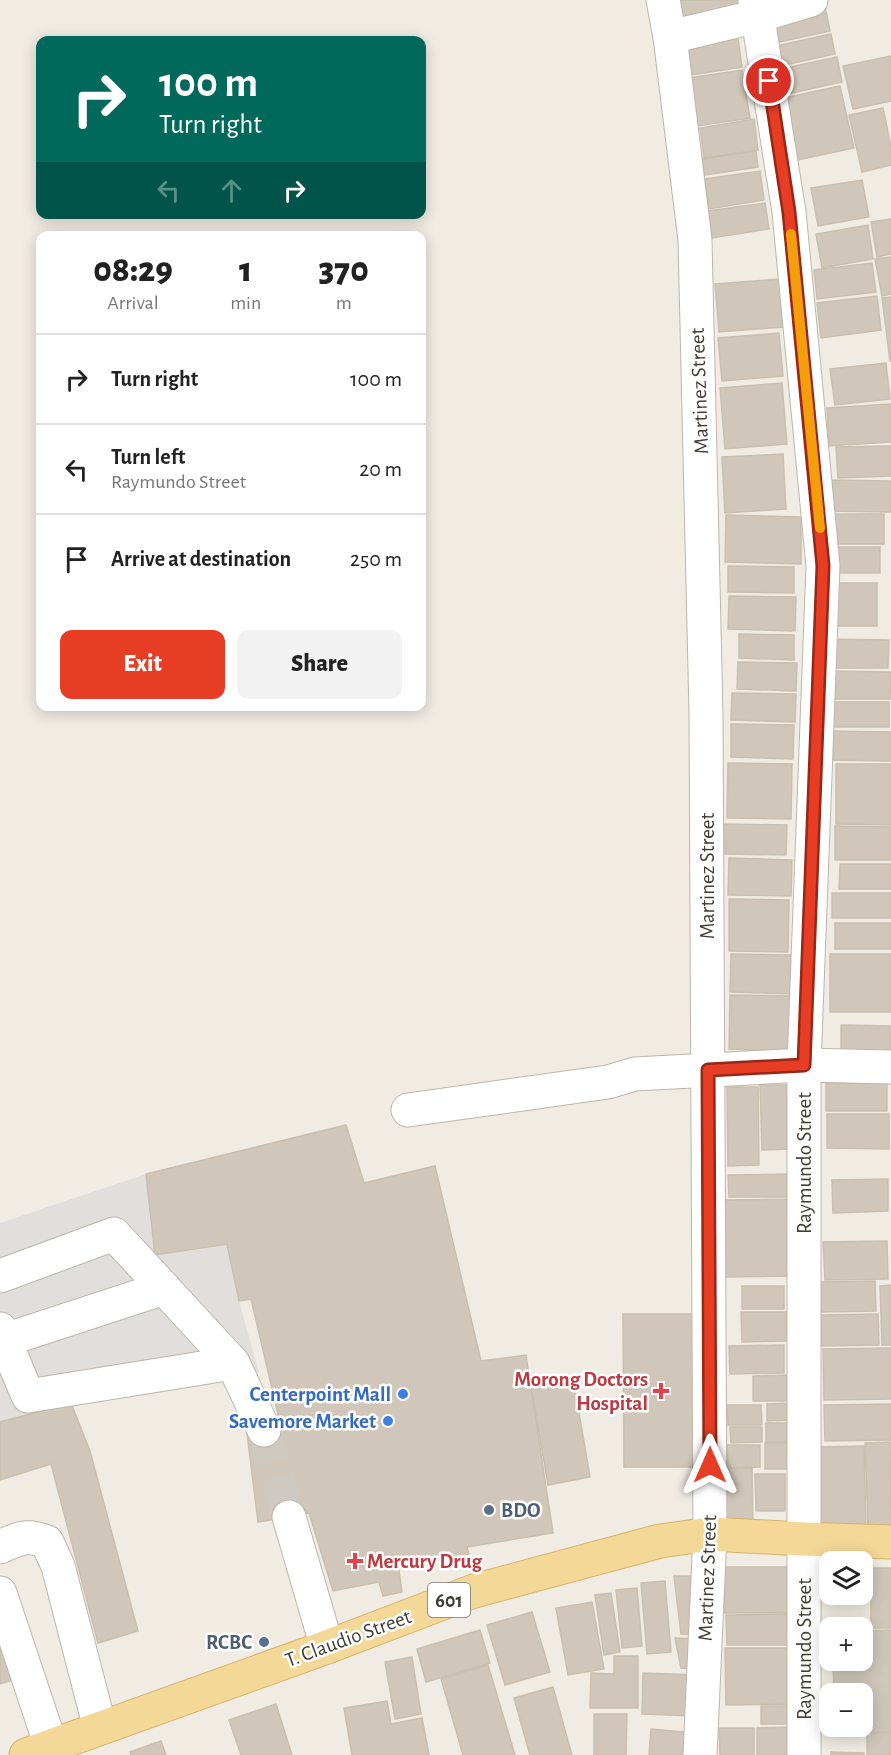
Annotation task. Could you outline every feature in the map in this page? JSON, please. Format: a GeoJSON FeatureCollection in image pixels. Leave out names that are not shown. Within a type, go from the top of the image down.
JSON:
{"type":"FeatureCollection","features":[{"type":"Feature","properties":{"kind":"main road","name":"T. Claudio Street"},"geometry":{"type":"LineString","coordinates":[[38,1750],[327,1647],[474,1591],[660,1541],[710,1534],[891,1542]]}},
{"type":"Feature","properties":{"kind":"street","name":"Martinez Street"},"geometry":{"type":"LineString","coordinates":[[663,0],[670,37],[695,240],[706,712],[710,1534],[700,1755]]}},
{"type":"Feature","properties":{"kind":"street"},"geometry":{"type":"LineString","coordinates":[[670,37],[757,8],[811,0]]}},
{"type":"Feature","properties":{"kind":"street","name":"Raymundo Street"},"geometry":{"type":"LineString","coordinates":[[757,8],[789,212],[823,566],[804,1065],[804,1755]]}},
{"type":"Feature","properties":{"kind":"street"},"geometry":{"type":"LineString","coordinates":[[408,1110],[608,1082],[635,1074],[804,1065],[891,1067]]}},
{"type":"Feature","properties":{"kind":"street"},"geometry":{"type":"LineString","coordinates":[[0,1276],[114,1234],[233,1363],[264,1430]]}},
{"type":"Feature","properties":{"kind":"street"},"geometry":{"type":"LineString","coordinates":[[164,1288],[2,1335],[28,1396],[233,1363]]}},
{"type":"Feature","properties":{"kind":"street"},"geometry":{"type":"LineString","coordinates":[[289,1517],[327,1647]]}},
{"type":"Feature","properties":{"kind":"street"},"geometry":{"type":"LineString","coordinates":[[0,1547],[15,1540],[33,1537],[47,1542],[58,1566],[100,1728]]}},
{"type":"Feature","properties":{"kind":"street"},"geometry":{"type":"LineString","coordinates":[[0,1593],[38,1750]]}},
{"type":"Feature","properties":{"kind":"shaded area"},"geometry":{"type":"Polygon","coordinates":[[[146,1174],[227,1244],[239,1301],[259,1373],[150,1384],[0,1427],[0,1223],[146,1174]]]}},
{"type":"Feature","properties":{"kind":"building"},"geometry":{"type":"Polygon","coordinates":[[[674,0],[739,0],[741,11],[679,25],[674,0]]]}},
{"type":"Feature","properties":{"kind":"building"},"geometry":{"type":"Polygon","coordinates":[[[825,6],[830,31],[779,42],[774,17],[825,6]]]}},
{"type":"Feature","properties":{"kind":"building"},"geometry":{"type":"Polygon","coordinates":[[[831,34],[835,54],[780,66],[776,46],[831,34]]]}},
{"type":"Feature","properties":{"kind":"building"},"geometry":{"type":"Polygon","coordinates":[[[738,37],[742,67],[691,75],[686,44],[738,37]]]}},
{"type":"Feature","properties":{"kind":"building"},"geometry":{"type":"Polygon","coordinates":[[[891,56],[891,101],[853,109],[843,66],[891,56]]]}},
{"type":"Feature","properties":{"kind":"building"},"geometry":{"type":"Polygon","coordinates":[[[837,57],[842,82],[787,94],[781,69],[837,57]]]}},
{"type":"Feature","properties":{"kind":"building"},"geometry":{"type":"Polygon","coordinates":[[[742,70],[750,118],[697,126],[689,78],[742,70]]]}},
{"type":"Feature","properties":{"kind":"building"},"geometry":{"type":"Polygon","coordinates":[[[840,86],[854,148],[797,160],[784,98],[840,86]]]}},
{"type":"Feature","properties":{"kind":"building"},"geometry":{"type":"Polygon","coordinates":[[[883,108],[891,147],[891,165],[862,172],[849,115],[883,108]]]}},
{"type":"Feature","properties":{"kind":"building"},"geometry":{"type":"Polygon","coordinates":[[[754,119],[758,150],[704,158],[700,128],[754,119]]]}},
{"type":"Feature","properties":{"kind":"building"},"geometry":{"type":"Polygon","coordinates":[[[756,151],[758,167],[705,175],[702,159],[756,151]]]}},
{"type":"Feature","properties":{"kind":"building"},"geometry":{"type":"Polygon","coordinates":[[[760,171],[764,200],[709,209],[705,179],[760,171]]]}},
{"type":"Feature","properties":{"kind":"building"},"geometry":{"type":"Polygon","coordinates":[[[862,180],[869,217],[818,226],[811,188],[862,180]]]}},
{"type":"Feature","properties":{"kind":"building"},"geometry":{"type":"Polygon","coordinates":[[[765,203],[769,229],[712,238],[708,211],[765,203]]]}},
{"type":"Feature","properties":{"kind":"building"},"geometry":{"type":"Polygon","coordinates":[[[891,219],[891,254],[877,257],[871,222],[891,219]]]}},
{"type":"Feature","properties":{"kind":"building"},"geometry":{"type":"Polygon","coordinates":[[[868,225],[873,259],[822,268],[816,234],[868,225]]]}},
{"type":"Feature","properties":{"kind":"building"},"geometry":{"type":"Polygon","coordinates":[[[891,257],[891,294],[882,296],[875,259],[891,257]]]}},
{"type":"Feature","properties":{"kind":"building"},"geometry":{"type":"Polygon","coordinates":[[[872,263],[876,292],[817,299],[814,270],[872,263]]]}},
{"type":"Feature","properties":{"kind":"building"},"geometry":{"type":"Polygon","coordinates":[[[780,279],[784,327],[719,332],[715,284],[780,279]]]}},
{"type":"Feature","properties":{"kind":"building"},"geometry":{"type":"Polygon","coordinates":[[[877,296],[881,330],[821,338],[817,303],[877,296]]]}},
{"type":"Feature","properties":{"kind":"building"},"geometry":{"type":"Polygon","coordinates":[[[891,297],[891,361],[890,361],[882,298],[891,297]]]}},
{"type":"Feature","properties":{"kind":"building"},"geometry":{"type":"Polygon","coordinates":[[[779,333],[783,376],[722,381],[718,338],[779,333]]]}},
{"type":"Feature","properties":{"kind":"building"},"geometry":{"type":"Polygon","coordinates":[[[886,363],[890,399],[835,405],[830,369],[886,363]]]}},
{"type":"Feature","properties":{"kind":"building"},"geometry":{"type":"Polygon","coordinates":[[[782,383],[787,444],[725,449],[720,388],[782,383]]]}},
{"type":"Feature","properties":{"kind":"building"},"geometry":{"type":"Polygon","coordinates":[[[891,404],[891,442],[829,446],[827,408],[891,404]]]}},
{"type":"Feature","properties":{"kind":"building"},"geometry":{"type":"Polygon","coordinates":[[[891,446],[891,476],[838,478],[836,447],[891,446]]]}},
{"type":"Feature","properties":{"kind":"building"},"geometry":{"type":"Polygon","coordinates":[[[783,454],[786,509],[725,513],[722,457],[783,454]]]}},
{"type":"Feature","properties":{"kind":"building"},"geometry":{"type":"Polygon","coordinates":[[[826,480],[891,481],[891,512],[826,511],[826,480]]]}},
{"type":"Feature","properties":{"kind":"building"},"geometry":{"type":"Polygon","coordinates":[[[826,514],[884,514],[884,544],[827,544],[826,514]]]}},
{"type":"Feature","properties":{"kind":"building"},"geometry":{"type":"Polygon","coordinates":[[[726,515],[801,517],[801,564],[725,562],[726,515]]]}},
{"type":"Feature","properties":{"kind":"building"},"geometry":{"type":"Polygon","coordinates":[[[828,547],[880,547],[880,573],[828,573],[828,547]]]}},
{"type":"Feature","properties":{"kind":"building"},"geometry":{"type":"Polygon","coordinates":[[[728,566],[794,567],[794,593],[728,592],[728,566]]]}},
{"type":"Feature","properties":{"kind":"building"},"geometry":{"type":"Polygon","coordinates":[[[830,583],[877,583],[877,626],[830,626],[830,583]]]}},
{"type":"Feature","properties":{"kind":"building"},"geometry":{"type":"Polygon","coordinates":[[[729,596],[796,597],[795,631],[728,629],[729,596]]]}},
{"type":"Feature","properties":{"kind":"building"},"geometry":{"type":"Polygon","coordinates":[[[739,634],[794,635],[794,660],[739,658],[739,634]]]}},
{"type":"Feature","properties":{"kind":"building"},"geometry":{"type":"Polygon","coordinates":[[[827,639],[889,640],[888,668],[827,668],[827,639]]]}},
{"type":"Feature","properties":{"kind":"building"},"geometry":{"type":"Polygon","coordinates":[[[738,662],[797,663],[796,691],[737,689],[738,662]]]}},
{"type":"Feature","properties":{"kind":"building"},"geometry":{"type":"Polygon","coordinates":[[[828,671],[891,672],[890,699],[827,699],[828,671]]]}},
{"type":"Feature","properties":{"kind":"building"},"geometry":{"type":"Polygon","coordinates":[[[732,693],[796,694],[795,722],[731,720],[732,693]]]}},
{"type":"Feature","properties":{"kind":"building"},"geometry":{"type":"Polygon","coordinates":[[[827,702],[889,702],[889,727],[827,727],[827,702]]]}},
{"type":"Feature","properties":{"kind":"building"},"geometry":{"type":"Polygon","coordinates":[[[731,724],[794,725],[793,759],[731,757],[731,724]]]}},
{"type":"Feature","properties":{"kind":"building"},"geometry":{"type":"Polygon","coordinates":[[[829,731],[891,732],[891,761],[828,760],[829,731]]]}},
{"type":"Feature","properties":{"kind":"building"},"geometry":{"type":"Polygon","coordinates":[[[728,763],[792,764],[791,819],[727,818],[728,763]]]}},
{"type":"Feature","properties":{"kind":"building"},"geometry":{"type":"Polygon","coordinates":[[[836,764],[891,764],[891,825],[836,824],[836,764]]]}},
{"type":"Feature","properties":{"kind":"building"},"geometry":{"type":"Polygon","coordinates":[[[725,824],[787,825],[786,855],[725,854],[725,824]]]}},
{"type":"Feature","properties":{"kind":"building"},"geometry":{"type":"Polygon","coordinates":[[[835,826],[891,827],[891,860],[835,860],[835,826]]]}},
{"type":"Feature","properties":{"kind":"building"},"geometry":{"type":"Polygon","coordinates":[[[729,858],[792,860],[791,896],[728,895],[729,858]]]}},
{"type":"Feature","properties":{"kind":"building"},"geometry":{"type":"Polygon","coordinates":[[[840,864],[891,864],[891,889],[839,889],[840,864]]]}},
{"type":"Feature","properties":{"kind":"building"},"geometry":{"type":"Polygon","coordinates":[[[832,893],[891,893],[891,918],[832,918],[832,893]]]}},
{"type":"Feature","properties":{"kind":"building"},"geometry":{"type":"Polygon","coordinates":[[[729,899],[789,900],[788,952],[729,951],[729,899]]]}},
{"type":"Feature","properties":{"kind":"building"},"geometry":{"type":"Polygon","coordinates":[[[835,923],[891,923],[891,949],[835,949],[835,923]]]}},
{"type":"Feature","properties":{"kind":"building"},"geometry":{"type":"Polygon","coordinates":[[[731,954],[793,955],[792,994],[730,992],[731,954]]]}},
{"type":"Feature","properties":{"kind":"building"},"geometry":{"type":"Polygon","coordinates":[[[830,954],[891,954],[891,1012],[830,1012],[830,954]]]}},
{"type":"Feature","properties":{"kind":"building"},"geometry":{"type":"Polygon","coordinates":[[[730,995],[791,996],[790,1051],[729,1049],[730,995]]]}},
{"type":"Feature","properties":{"kind":"building"},"geometry":{"type":"Polygon","coordinates":[[[841,1025],[890,1026],[890,1076],[841,1076],[841,1025]]]}},
{"type":"Feature","properties":{"kind":"building"},"geometry":{"type":"Polygon","coordinates":[[[826,1083],[887,1083],[887,1111],[826,1111],[826,1083]]]}},
{"type":"Feature","properties":{"kind":"building"},"geometry":{"type":"Polygon","coordinates":[[[760,1085],[792,1085],[793,1149],[762,1150],[760,1085]]]}},
{"type":"Feature","properties":{"kind":"building"},"geometry":{"type":"Polygon","coordinates":[[[727,1087],[758,1087],[759,1165],[728,1166],[727,1087]]]}},
{"type":"Feature","properties":{"kind":"building"},"geometry":{"type":"Polygon","coordinates":[[[827,1114],[889,1114],[889,1149],[827,1148],[827,1114]]]}},
{"type":"Feature","properties":{"kind":"building","name":"Centerpoint Mall"},"geometry":{"type":"Polygon","coordinates":[[[346,1125],[364,1183],[435,1166],[481,1361],[526,1355],[553,1533],[467,1547],[469,1554],[398,1563],[402,1592],[383,1596],[379,1582],[333,1591],[309,1513],[258,1522],[247,1433],[281,1427],[251,1299],[239,1301],[227,1244],[155,1255],[146,1174],[346,1125]]]}},
{"type":"Feature","properties":{"kind":"building"},"geometry":{"type":"Polygon","coordinates":[[[790,1174],[791,1197],[729,1197],[728,1175],[790,1174]]]}},
{"type":"Feature","properties":{"kind":"building"},"geometry":{"type":"Polygon","coordinates":[[[888,1179],[888,1211],[833,1213],[832,1180],[888,1179]]]}},
{"type":"Feature","properties":{"kind":"building"},"geometry":{"type":"Polygon","coordinates":[[[795,1199],[796,1276],[723,1277],[722,1200],[795,1199]]]}},
{"type":"Feature","properties":{"kind":"building"},"geometry":{"type":"Polygon","coordinates":[[[887,1241],[888,1279],[825,1280],[823,1242],[887,1241]]]}},
{"type":"Feature","properties":{"kind":"building"},"geometry":{"type":"Polygon","coordinates":[[[875,1281],[876,1311],[820,1312],[819,1282],[875,1281]]]}},
{"type":"Feature","properties":{"kind":"building"},"geometry":{"type":"Polygon","coordinates":[[[891,1285],[891,1345],[882,1345],[880,1286],[891,1285]]]}},
{"type":"Feature","properties":{"kind":"building"},"geometry":{"type":"Polygon","coordinates":[[[742,1286],[784,1286],[784,1309],[742,1309],[742,1286]]]}},
{"type":"Feature","properties":{"kind":"building"},"geometry":{"type":"Polygon","coordinates":[[[741,1312],[786,1312],[786,1341],[742,1342],[741,1312]]]}},
{"type":"Feature","properties":{"kind":"building","name":"Morong Doctors Hospital"},"geometry":{"type":"Polygon","coordinates":[[[623,1314],[698,1314],[699,1467],[624,1467],[623,1314]]]}},
{"type":"Feature","properties":{"kind":"building"},"geometry":{"type":"Polygon","coordinates":[[[878,1314],[879,1345],[822,1346],[821,1315],[878,1314]]]}},
{"type":"Feature","properties":{"kind":"building"},"geometry":{"type":"Polygon","coordinates":[[[784,1345],[784,1373],[730,1374],[729,1346],[784,1345]]]}},
{"type":"Feature","properties":{"kind":"building"},"geometry":{"type":"Polygon","coordinates":[[[891,1348],[891,1399],[824,1400],[823,1349],[891,1348]]]}},
{"type":"Feature","properties":{"kind":"building"},"geometry":{"type":"Polygon","coordinates":[[[789,1375],[790,1401],[753,1401],[753,1376],[789,1375]]]}},
{"type":"Feature","properties":{"kind":"building"},"geometry":{"type":"Polygon","coordinates":[[[573,1378],[590,1477],[548,1485],[531,1386],[573,1378]]]}},
{"type":"Feature","properties":{"kind":"building"},"geometry":{"type":"Polygon","coordinates":[[[71,1403],[90,1451],[138,1631],[98,1643],[51,1464],[0,1480],[0,1422],[71,1403]]]}},
{"type":"Feature","properties":{"kind":"building"},"geometry":{"type":"Polygon","coordinates":[[[794,1403],[795,1420],[767,1421],[767,1404],[794,1403]]]}},
{"type":"Feature","properties":{"kind":"building"},"geometry":{"type":"Polygon","coordinates":[[[891,1404],[891,1440],[825,1441],[824,1405],[891,1404]]]}},
{"type":"Feature","properties":{"kind":"building"},"geometry":{"type":"Polygon","coordinates":[[[727,1405],[761,1405],[762,1425],[728,1425],[727,1405]]]}},
{"type":"Feature","properties":{"kind":"building"},"geometry":{"type":"Polygon","coordinates":[[[766,1423],[791,1423],[792,1442],[766,1442],[766,1423]]]}},
{"type":"Feature","properties":{"kind":"building"},"geometry":{"type":"Polygon","coordinates":[[[730,1427],[762,1427],[762,1442],[731,1443],[730,1427]]]}},
{"type":"Feature","properties":{"kind":"building"},"geometry":{"type":"Polygon","coordinates":[[[890,1442],[891,1526],[868,1527],[865,1443],[890,1442]]]}},
{"type":"Feature","properties":{"kind":"building"},"geometry":{"type":"Polygon","coordinates":[[[765,1443],[791,1443],[791,1469],[765,1469],[765,1443]]]}},
{"type":"Feature","properties":{"kind":"building"},"geometry":{"type":"Polygon","coordinates":[[[727,1445],[760,1445],[760,1467],[728,1468],[727,1445]]]}},
{"type":"Feature","properties":{"kind":"building"},"geometry":{"type":"Polygon","coordinates":[[[864,1446],[866,1527],[820,1528],[818,1447],[864,1446]]]}},
{"type":"Feature","properties":{"kind":"building"},"geometry":{"type":"Polygon","coordinates":[[[725,1468],[752,1468],[753,1530],[726,1530],[725,1468]]]}},
{"type":"Feature","properties":{"kind":"building"},"geometry":{"type":"Polygon","coordinates":[[[755,1474],[785,1474],[785,1511],[756,1511],[755,1474]]]}},
{"type":"Feature","properties":{"kind":"building"},"geometry":{"type":"Polygon","coordinates":[[[724,1567],[793,1567],[793,1613],[725,1613],[724,1567]]]}},
{"type":"Feature","properties":{"kind":"building"},"geometry":{"type":"Polygon","coordinates":[[[873,1568],[891,1568],[891,1628],[873,1628],[873,1617],[871,1617],[873,1568]]]}},
{"type":"Feature","properties":{"kind":"building"},"geometry":{"type":"Polygon","coordinates":[[[674,1576],[702,1576],[701,1634],[681,1634],[674,1576]]]}},
{"type":"Feature","properties":{"kind":"building"},"geometry":{"type":"Polygon","coordinates":[[[665,1581],[671,1652],[647,1654],[641,1583],[665,1581]]]}},
{"type":"Feature","properties":{"kind":"building"},"geometry":{"type":"Polygon","coordinates":[[[637,1588],[642,1646],[622,1648],[616,1590],[637,1588]]]}},
{"type":"Feature","properties":{"kind":"building"},"geometry":{"type":"Polygon","coordinates":[[[611,1593],[620,1652],[604,1655],[595,1595],[611,1593]]]}},
{"type":"Feature","properties":{"kind":"building"},"geometry":{"type":"Polygon","coordinates":[[[592,1602],[604,1669],[568,1675],[556,1608],[592,1602]]]}},
{"type":"Feature","properties":{"kind":"building"},"geometry":{"type":"Polygon","coordinates":[[[0,1612],[22,1677],[0,1684],[0,1612]]]}},
{"type":"Feature","properties":{"kind":"building"},"geometry":{"type":"Polygon","coordinates":[[[532,1612],[550,1672],[505,1685],[487,1625],[532,1612]]]}},
{"type":"Feature","properties":{"kind":"building"},"geometry":{"type":"Polygon","coordinates":[[[796,1614],[796,1645],[727,1645],[726,1615],[796,1614]]]}},
{"type":"Feature","properties":{"kind":"building"},"geometry":{"type":"Polygon","coordinates":[[[480,1630],[490,1663],[426,1682],[417,1649],[480,1630]]]}},
{"type":"Feature","properties":{"kind":"building"},"geometry":{"type":"Polygon","coordinates":[[[891,1630],[891,1732],[873,1732],[873,1683],[834,1683],[833,1671],[873,1671],[873,1631],[891,1630]]]}},
{"type":"Feature","properties":{"kind":"building"},"geometry":{"type":"Polygon","coordinates":[[[675,1638],[699,1639],[699,1669],[681,1668],[675,1638]]]}},
{"type":"Feature","properties":{"kind":"building"},"geometry":{"type":"Polygon","coordinates":[[[725,1648],[797,1648],[797,1704],[726,1705],[725,1648]]]}},
{"type":"Feature","properties":{"kind":"building"},"geometry":{"type":"Polygon","coordinates":[[[614,1656],[638,1656],[638,1708],[590,1708],[591,1673],[614,1674],[614,1656]]]}},
{"type":"Feature","properties":{"kind":"building"},"geometry":{"type":"Polygon","coordinates":[[[412,1657],[421,1714],[395,1719],[385,1662],[412,1657]]]}},
{"type":"Feature","properties":{"kind":"building"},"geometry":{"type":"Polygon","coordinates":[[[488,1665],[515,1755],[463,1755],[441,1679],[488,1665]]]}},
{"type":"Feature","properties":{"kind":"building"},"geometry":{"type":"Polygon","coordinates":[[[643,1673],[697,1675],[696,1716],[642,1714],[643,1673]]]}},
{"type":"Feature","properties":{"kind":"building"},"geometry":{"type":"Polygon","coordinates":[[[553,1687],[572,1755],[530,1755],[514,1698],[553,1687]]]}},
{"type":"Feature","properties":{"kind":"building"},"geometry":{"type":"Polygon","coordinates":[[[387,1701],[391,1724],[422,1718],[429,1755],[352,1755],[344,1708],[387,1701]]]}},
{"type":"Feature","properties":{"kind":"building"},"geometry":{"type":"Polygon","coordinates":[[[276,1704],[292,1755],[241,1755],[229,1720],[276,1704]]]}},
{"type":"Feature","properties":{"kind":"building"},"geometry":{"type":"Polygon","coordinates":[[[761,1706],[793,1706],[793,1724],[761,1724],[761,1706]]]}},
{"type":"Feature","properties":{"kind":"building"},"geometry":{"type":"Polygon","coordinates":[[[594,1714],[627,1714],[626,1755],[594,1755],[594,1714]]]}},
{"type":"Feature","properties":{"kind":"building"},"geometry":{"type":"Polygon","coordinates":[[[794,1727],[795,1755],[757,1755],[757,1728],[794,1727]]]}},
{"type":"Feature","properties":{"kind":"building"},"geometry":{"type":"Polygon","coordinates":[[[719,1728],[754,1728],[754,1755],[720,1755],[719,1728]]]}},
{"type":"Feature","properties":{"kind":"building"},"geometry":{"type":"Polygon","coordinates":[[[651,1729],[694,1733],[692,1755],[649,1755],[651,1729]]]}},
{"type":"Feature","properties":{"kind":"building"},"geometry":{"type":"Polygon","coordinates":[[[873,1733],[891,1733],[891,1755],[867,1755],[867,1737],[873,1737],[873,1733]]]}},
{"type":"Feature","properties":{"kind":"building"},"geometry":{"type":"Polygon","coordinates":[[[161,1741],[166,1755],[131,1755],[130,1752],[161,1741]]]}},
{"type":"Feature","properties":{"kind":"building"},"geometry":{"type":"Polygon","coordinates":[[[831,1752],[864,1753],[864,1755],[831,1755],[831,1752]]]}},
{"type":"Feature","properties":{"kind":"tunnel"},"geometry":{"type":"LineString","coordinates":[[264,1430],[289,1517]]}},
{"type":"Feature","properties":{"kind":"slow traffic"},"geometry":{"type":"LineString","coordinates":[[791,234],[820,528]]}},
{"type":"Feature","properties":{"kind":"place","name":"Morong Doctors Hospital"},"geometry":{"type":"Point","coordinates":[661,1391]}},
{"type":"Feature","properties":{"kind":"place","name":"Centerpoint Mall"},"geometry":{"type":"Point","coordinates":[403,1394]}},
{"type":"Feature","properties":{"kind":"place","name":"Savemore Market"},"geometry":{"type":"Point","coordinates":[388,1421]}},
{"type":"Feature","properties":{"kind":"place","name":"BDO"},"geometry":{"type":"Point","coordinates":[489,1510]}},
{"type":"Feature","properties":{"kind":"place","name":"Mercury Drug"},"geometry":{"type":"Point","coordinates":[355,1561]}},
{"type":"Feature","properties":{"kind":"place","name":"RCBC"},"geometry":{"type":"Point","coordinates":[264,1642]}},
{"type":"Feature","properties":{"kind":"route"},"geometry":{"type":"LineString","coordinates":[[710,1465],[708,1070],[804,1065],[823,566],[789,212],[769,81]]}}]}
